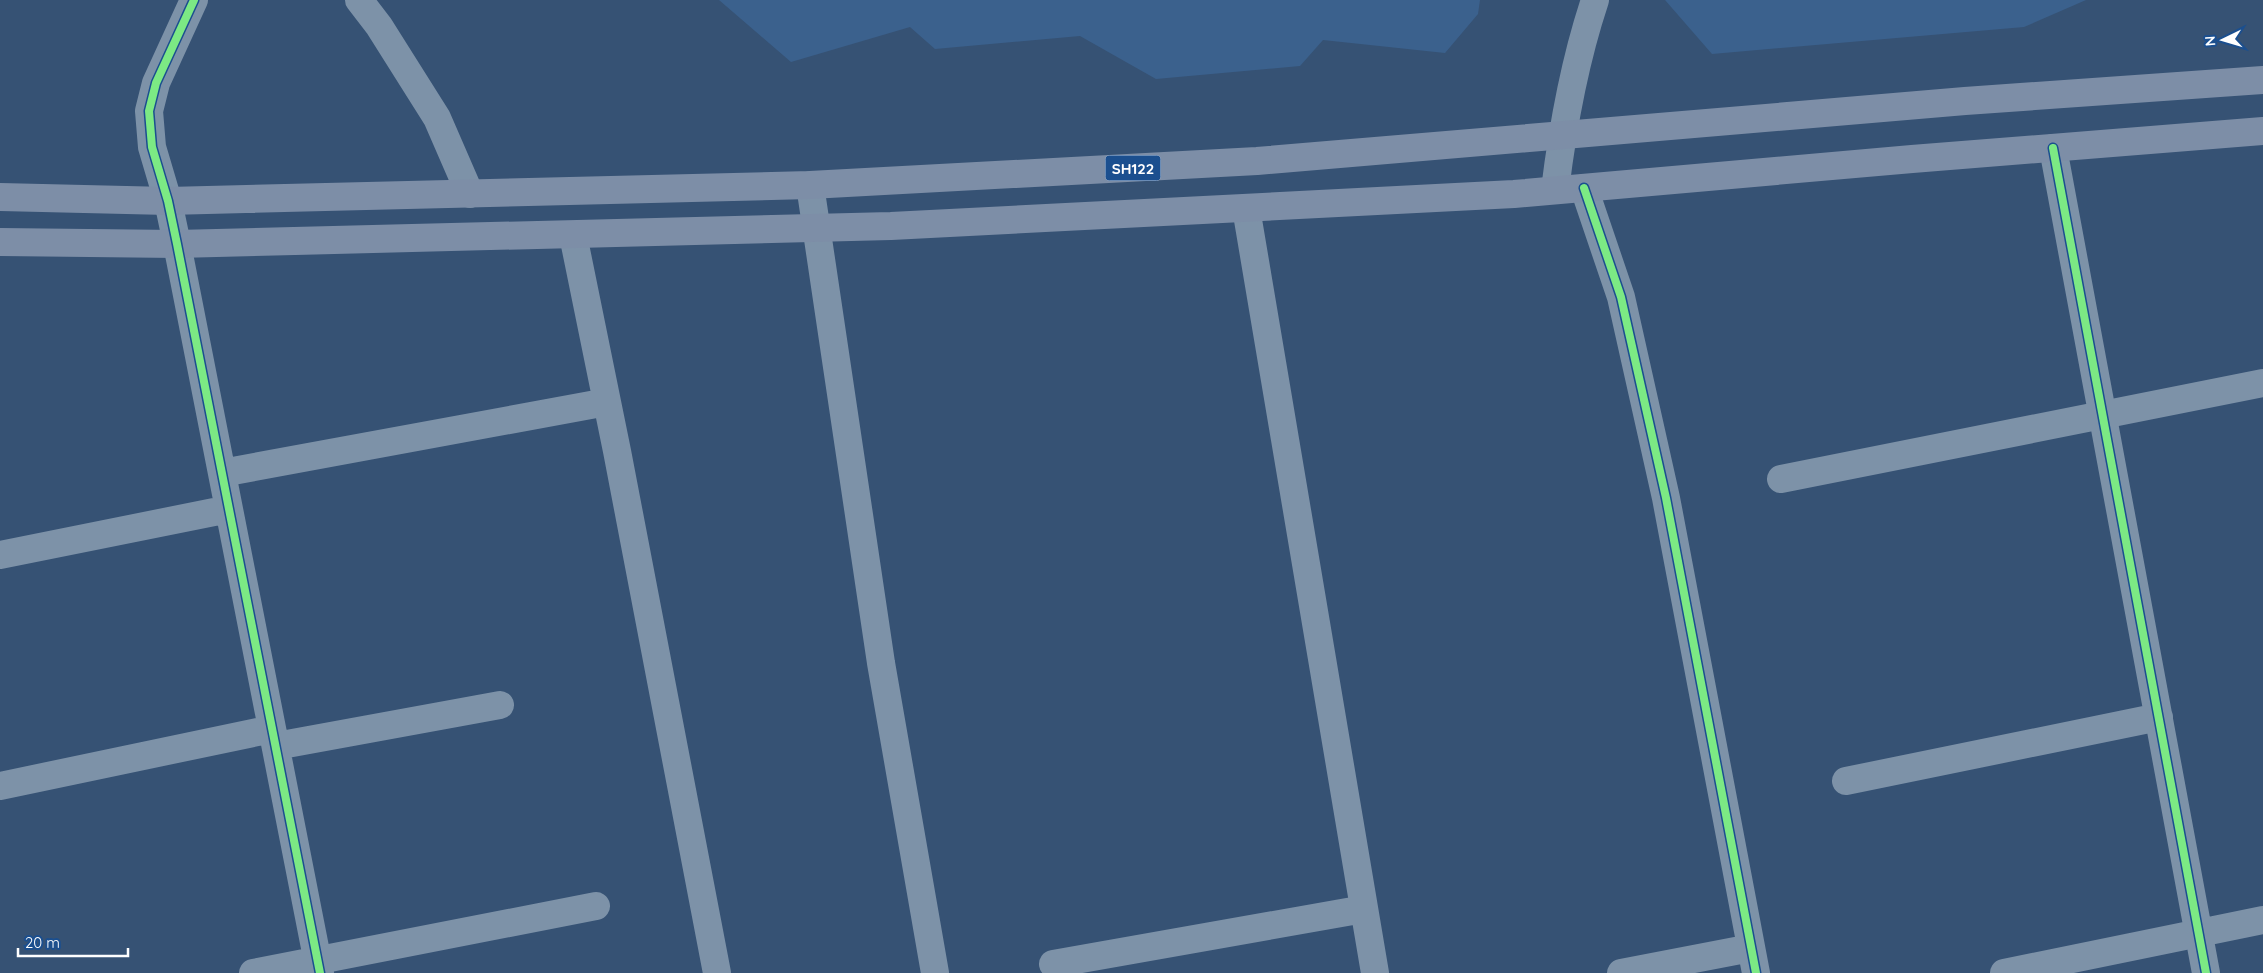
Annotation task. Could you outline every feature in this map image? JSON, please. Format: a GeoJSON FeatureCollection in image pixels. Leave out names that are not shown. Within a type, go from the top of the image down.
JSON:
{"type":"FeatureCollection","features":[{"type":"Feature","properties":{"kind":"main road","name":"SH122"},"geometry":{"type":"LineString","coordinates":[[0,197],[168,201],[810,185],[1257,161],[1955,102],[2263,80]]}},
{"type":"Feature","properties":{"kind":"main road"},"geometry":{"type":"LineString","coordinates":[[0,242],[177,244],[815,229],[1246,208],[1584,188],[2263,131]]}},
{"type":"Feature","properties":{"kind":"street"},"geometry":{"type":"LineString","coordinates":[[194,0],[156,83],[149,111],[152,147],[168,201],[177,244],[319,967]]}},
{"type":"Feature","properties":{"kind":"street"},"geometry":{"type":"LineString","coordinates":[[359,0],[379,26],[436,118],[470,194]]}},
{"type":"Feature","properties":{"kind":"street"},"geometry":{"type":"LineString","coordinates":[[1555,190],[1562,136],[1579,47],[1594,0]]}},
{"type":"Feature","properties":{"kind":"street"},"geometry":{"type":"LineString","coordinates":[[2053,148],[2206,973]]}},
{"type":"Feature","properties":{"kind":"street"},"geometry":{"type":"LineString","coordinates":[[810,185],[815,229],[881,663],[935,973]]}},
{"type":"Feature","properties":{"kind":"street"},"geometry":{"type":"LineString","coordinates":[[1584,188],[1621,297],[1666,498],[1753,960],[1621,973]]}},
{"type":"Feature","properties":{"kind":"street"},"geometry":{"type":"LineString","coordinates":[[1246,208],[1375,973]]}},
{"type":"Feature","properties":{"kind":"street"},"geometry":{"type":"LineString","coordinates":[[573,235],[717,973]]}},
{"type":"Feature","properties":{"kind":"street"},"geometry":{"type":"LineString","coordinates":[[1781,479],[2263,384]]}},
{"type":"Feature","properties":{"kind":"street"},"geometry":{"type":"LineString","coordinates":[[222,473],[606,402]]}},
{"type":"Feature","properties":{"kind":"street"},"geometry":{"type":"LineString","coordinates":[[0,555],[229,509]]}},
{"type":"Feature","properties":{"kind":"street"},"geometry":{"type":"LineString","coordinates":[[0,786],[274,738],[500,705]]}},
{"type":"Feature","properties":{"kind":"street"},"geometry":{"type":"LineString","coordinates":[[1846,781],[2159,717]]}},
{"type":"Feature","properties":{"kind":"street"},"geometry":{"type":"LineString","coordinates":[[252,973],[319,967],[596,906]]}},
{"type":"Feature","properties":{"kind":"street"},"geometry":{"type":"LineString","coordinates":[[1053,964],[1364,908]]}},
{"type":"Feature","properties":{"kind":"street"},"geometry":{"type":"LineString","coordinates":[[2004,973],[2263,920]]}},
{"type":"Feature","properties":{"kind":"water"},"geometry":{"type":"Polygon","coordinates":[[[719,0],[1480,0],[1478,14],[1445,53],[1323,40],[1300,66],[1156,79],[1080,36],[935,49],[910,27],[791,62],[719,0]]]}},
{"type":"Feature","properties":{"kind":"water"},"geometry":{"type":"Polygon","coordinates":[[[1665,0],[2086,0],[2024,27],[1712,54],[1665,0]]]}},
{"type":"Feature","properties":{"kind":"cycle path"},"geometry":{"type":"LineString","coordinates":[[194,0],[156,83],[149,111],[152,147],[168,201],[177,244],[320,973]]}},
{"type":"Feature","properties":{"kind":"cycle path"},"geometry":{"type":"LineString","coordinates":[[2053,148],[2206,973]]}},
{"type":"Feature","properties":{"kind":"cycle path"},"geometry":{"type":"LineString","coordinates":[[1584,188],[1621,297],[1666,498],[1756,973]]}}]}
